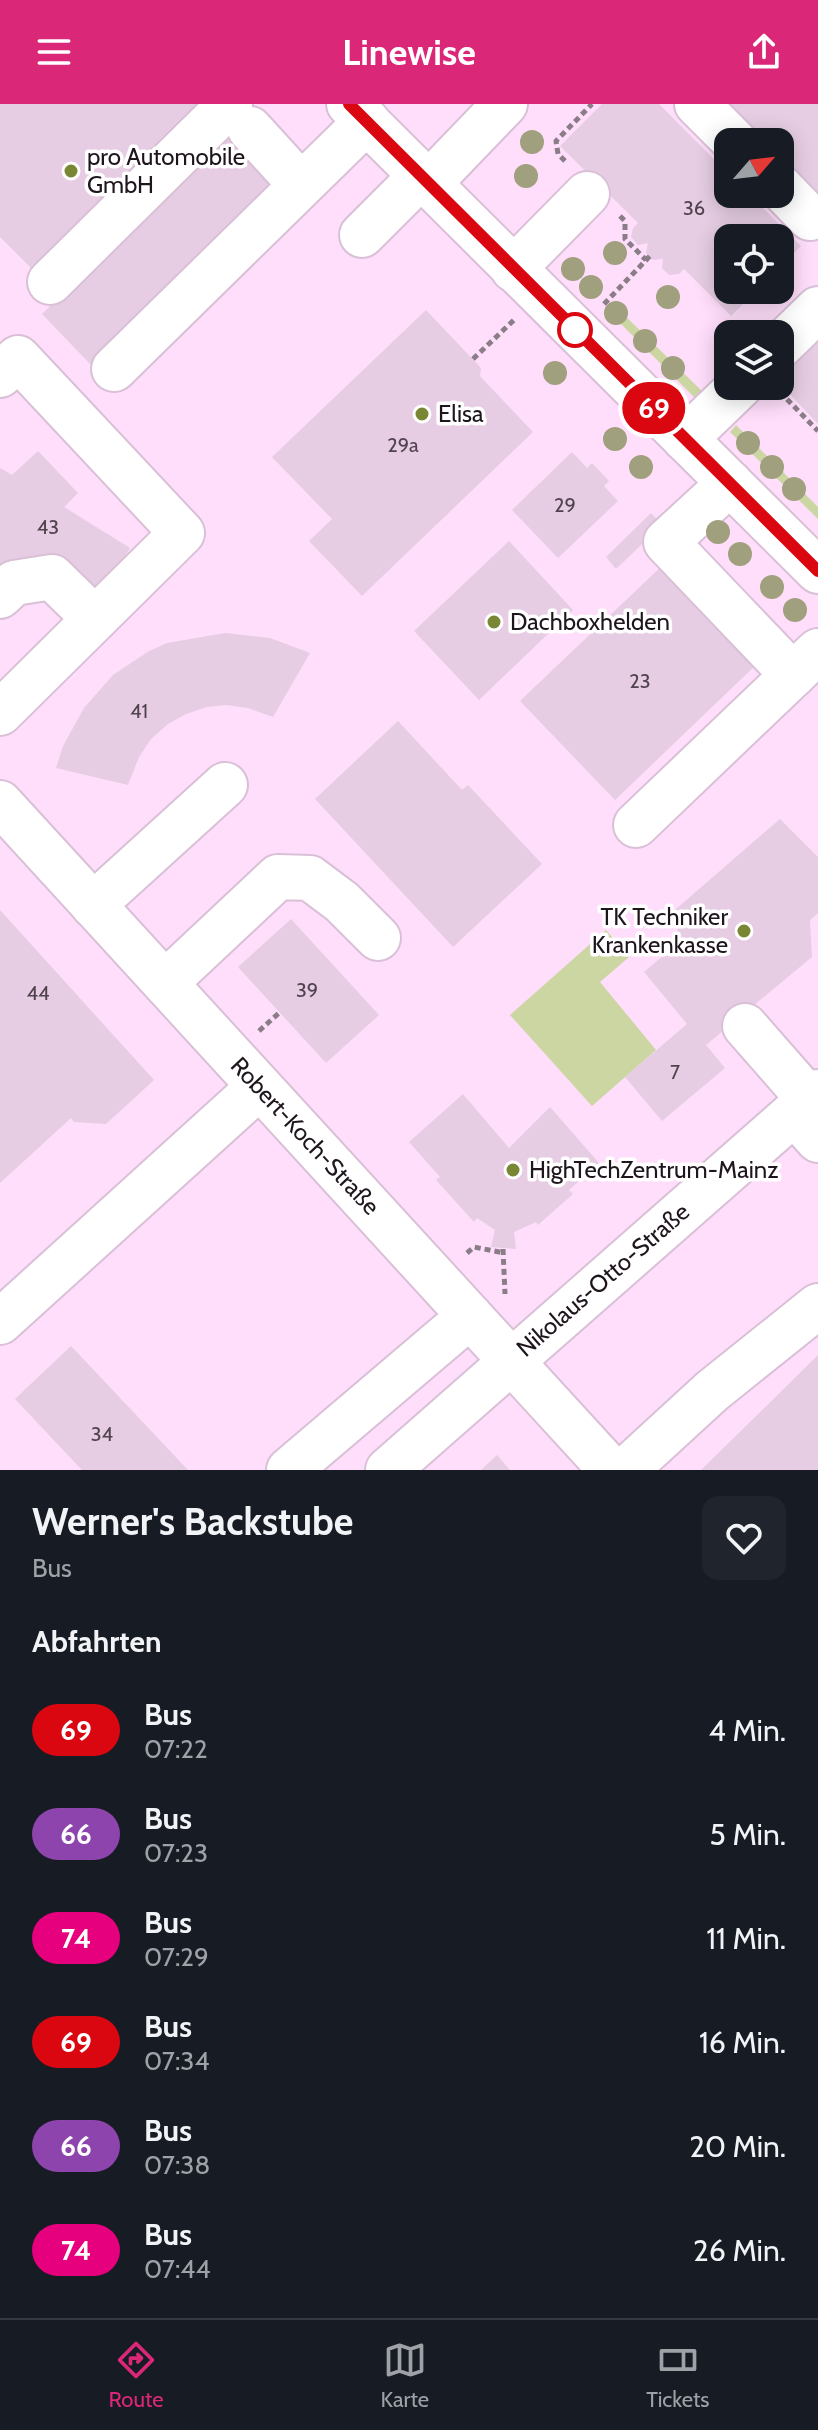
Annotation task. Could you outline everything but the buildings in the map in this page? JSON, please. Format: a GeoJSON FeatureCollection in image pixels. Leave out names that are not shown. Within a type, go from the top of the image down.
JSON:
{"type":"FeatureCollection","features":[{"type":"Feature","properties":{"kind":"street"},"geometry":{"type":"LineString","coordinates":[[362,235],[505,104]]}},
{"type":"Feature","properties":{"kind":"street"},"geometry":{"type":"LineString","coordinates":[[697,104],[721,128]]}},
{"type":"Feature","properties":{"kind":"street"},"geometry":{"type":"LineString","coordinates":[[114,369],[301,185],[358,113],[818,571]]}},
{"type":"Feature","properties":{"kind":"street"},"geometry":{"type":"LineString","coordinates":[[50,282],[240,117],[301,185]]}},
{"type":"Feature","properties":{"kind":"street"},"geometry":{"type":"LineString","coordinates":[[513,269],[587,194]]}},
{"type":"Feature","properties":{"kind":"street"},"geometry":{"type":"LineString","coordinates":[[794,201],[810,218]]}},
{"type":"Feature","properties":{"kind":"street"},"geometry":{"type":"LineString","coordinates":[[794,332],[818,309]]}},
{"type":"Feature","properties":{"kind":"street"},"geometry":{"type":"LineString","coordinates":[[0,375],[18,358],[182,533],[0,713]]}},
{"type":"Feature","properties":{"kind":"street"},"geometry":{"type":"LineString","coordinates":[[685,439],[725,400]]}},
{"type":"Feature","properties":{"kind":"street"},"geometry":{"type":"LineString","coordinates":[[636,825],[805,663],[666,542],[730,483]]}},
{"type":"Feature","properties":{"kind":"street"},"geometry":{"type":"LineString","coordinates":[[0,596],[14,583],[52,577],[95,619]]}},
{"type":"Feature","properties":{"kind":"street"},"geometry":{"type":"LineString","coordinates":[[93,905],[225,785]]}},
{"type":"Feature","properties":{"kind":"street","name":"Robert-Koch-Straße"},"geometry":{"type":"LineString","coordinates":[[0,803],[259,1087],[488,1308],[511,1361],[611,1470]]}},
{"type":"Feature","properties":{"kind":"street"},"geometry":{"type":"LineString","coordinates":[[165,983],[278,877],[310,878],[342,902],[378,938]]}},
{"type":"Feature","properties":{"kind":"street"},"geometry":{"type":"LineString","coordinates":[[745,1026],[810,1111]]}},
{"type":"Feature","properties":{"kind":"street"},"geometry":{"type":"LineString","coordinates":[[0,1322],[259,1087]]}},
{"type":"Feature","properties":{"kind":"street","name":"Nikolaus-Otto-Straße"},"geometry":{"type":"LineString","coordinates":[[388,1470],[511,1361],[810,1111]]}},
{"type":"Feature","properties":{"kind":"street"},"geometry":{"type":"LineString","coordinates":[[626,1470],[712,1391],[818,1306]]}},
{"type":"Feature","properties":{"kind":"street"},"geometry":{"type":"LineString","coordinates":[[289,1470],[488,1308]]}},
{"type":"Feature","properties":{"kind":"path"},"geometry":{"type":"LineString","coordinates":[[600,308],[650,256]]}},
{"type":"Feature","properties":{"kind":"path"},"geometry":{"type":"LineString","coordinates":[[473,359],[520,314]]}},
{"type":"Feature","properties":{"kind":"path"},"geometry":{"type":"LineString","coordinates":[[788,400],[818,431]]}},
{"type":"Feature","properties":{"kind":"path"},"geometry":{"type":"LineString","coordinates":[[253,1037],[280,1012]]}},
{"type":"Feature","properties":{"kind":"path"},"geometry":{"type":"LineString","coordinates":[[457,1261],[474,1247],[503,1251],[488,1308]]}},
{"type":"Feature","properties":{"kind":"shaded area"},"geometry":{"type":"Polygon","coordinates":[[[0,104],[818,104],[818,1470],[0,1470],[0,104]]]}},
{"type":"Feature","properties":{"kind":"green space"},"geometry":{"type":"Polygon","coordinates":[[[615,306],[709,398],[702,405],[609,312],[615,306]]]}},
{"type":"Feature","properties":{"kind":"green space"},"geometry":{"type":"Polygon","coordinates":[[[736,425],[818,507],[818,519],[730,432],[736,425]]]}},
{"type":"Feature","properties":{"kind":"green space"},"geometry":{"type":"Polygon","coordinates":[[[606,930],[629,957],[600,982],[656,1050],[592,1106],[510,1015],[606,930]]]}},
{"type":"Feature","properties":{"kind":"bus line","name":"69"},"geometry":{"type":"LineString","coordinates":[[349,104],[818,571]]}},
{"type":"Feature","properties":{"kind":"place","name":"pro Automobile GmbH"},"geometry":{"type":"Point","coordinates":[71,171]}},
{"type":"Feature","properties":{"kind":"place","name":"Elisa"},"geometry":{"type":"Point","coordinates":[422,414]}},
{"type":"Feature","properties":{"kind":"place","name":"Dachboxhelden"},"geometry":{"type":"Point","coordinates":[494,622]}},
{"type":"Feature","properties":{"kind":"place","name":"TK Techniker Krankenkasse"},"geometry":{"type":"Point","coordinates":[744,931]}},
{"type":"Feature","properties":{"kind":"place","name":"HighTechZentrum-Mainz"},"geometry":{"type":"Point","coordinates":[513,1170]}}]}
